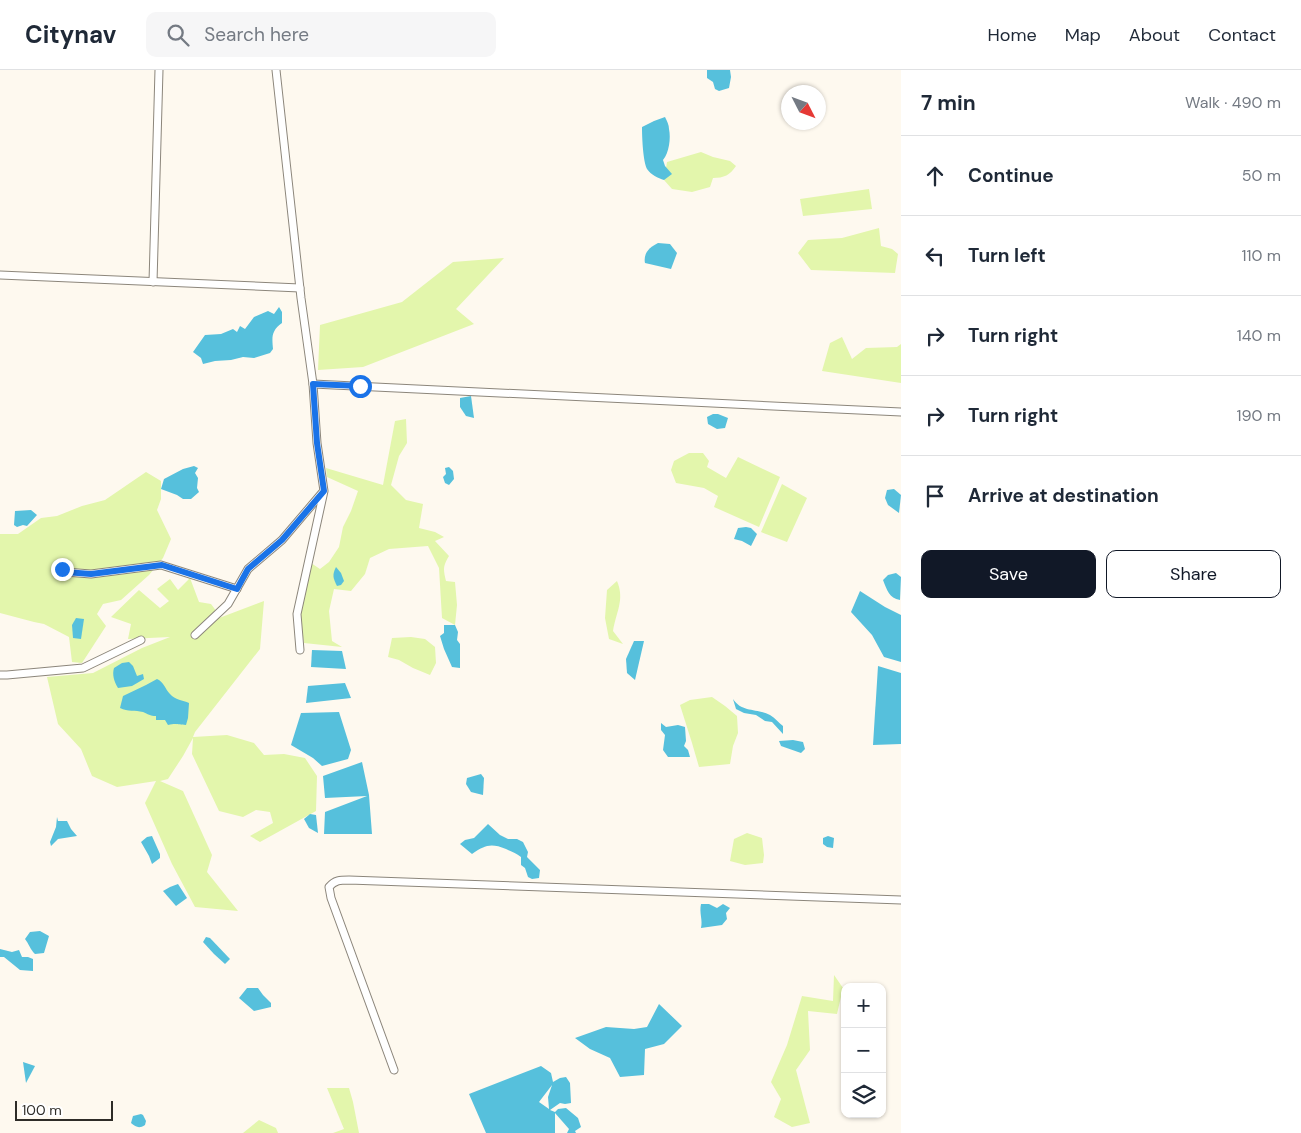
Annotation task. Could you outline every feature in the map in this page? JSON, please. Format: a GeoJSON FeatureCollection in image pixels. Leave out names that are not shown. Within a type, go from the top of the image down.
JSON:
{"type":"FeatureCollection","features":[{"type":"Feature","properties":{"kind":"street"},"geometry":{"type":"LineString","coordinates":[[153,282],[159,70]]}},
{"type":"Feature","properties":{"kind":"street"},"geometry":{"type":"LineString","coordinates":[[276,70],[300,288],[313,384],[317,443],[324,491],[297,614],[300,650]]}},
{"type":"Feature","properties":{"kind":"street"},"geometry":{"type":"LineString","coordinates":[[0,275],[300,288]]}},
{"type":"Feature","properties":{"kind":"street"},"geometry":{"type":"LineString","coordinates":[[313,384],[901,412]]}},
{"type":"Feature","properties":{"kind":"street"},"geometry":{"type":"LineString","coordinates":[[195,635],[228,604],[248,569],[282,540],[324,491]]}},
{"type":"Feature","properties":{"kind":"street"},"geometry":{"type":"LineString","coordinates":[[62,569],[65,572],[91,574],[162,565],[237,589]]}},
{"type":"Feature","properties":{"kind":"street"},"geometry":{"type":"LineString","coordinates":[[0,675],[83,668],[141,640]]}},
{"type":"Feature","properties":{"kind":"street"},"geometry":{"type":"LineString","coordinates":[[394,1070],[331,898],[330,888],[334,882],[349,880],[901,900]]}},
{"type":"Feature","properties":{"kind":"green space"},"geometry":{"type":"Polygon","coordinates":[[[701,152],[730,161],[736,166],[726,175],[713,178],[710,187],[692,192],[672,189],[664,180],[667,162],[701,152]]]}},
{"type":"Feature","properties":{"kind":"green space"},"geometry":{"type":"Polygon","coordinates":[[[869,189],[872,209],[803,216],[800,199],[869,189]]]}},
{"type":"Feature","properties":{"kind":"green space"},"geometry":{"type":"Polygon","coordinates":[[[879,228],[881,246],[892,249],[898,254],[895,273],[811,270],[798,253],[808,240],[842,238],[879,228]]]}},
{"type":"Feature","properties":{"kind":"green space"},"geometry":{"type":"Polygon","coordinates":[[[504,258],[456,309],[474,324],[363,367],[318,370],[320,325],[402,302],[453,262],[504,258]]]}},
{"type":"Feature","properties":{"kind":"green space"},"geometry":{"type":"Polygon","coordinates":[[[842,337],[852,359],[866,348],[897,347],[901,344],[901,383],[822,371],[830,343],[842,337]]]}},
{"type":"Feature","properties":{"kind":"green space"},"geometry":{"type":"Polygon","coordinates":[[[406,419],[407,443],[399,456],[391,485],[406,500],[423,504],[419,528],[435,532],[444,537],[435,541],[449,556],[444,570],[446,581],[455,582],[457,605],[455,625],[442,618],[439,568],[428,546],[389,549],[370,558],[365,574],[351,591],[334,589],[329,611],[332,641],[342,647],[304,643],[298,609],[311,563],[320,569],[329,562],[339,547],[343,527],[358,491],[327,477],[326,468],[383,485],[395,421],[406,419]]]}},
{"type":"Feature","properties":{"kind":"green space"},"geometry":{"type":"Polygon","coordinates":[[[689,453],[703,453],[709,461],[707,467],[726,478],[738,457],[780,477],[759,527],[714,507],[718,496],[704,488],[676,483],[671,470],[674,461],[689,453]]]}},
{"type":"Feature","properties":{"kind":"green space"},"geometry":{"type":"Polygon","coordinates":[[[146,472],[161,481],[161,499],[157,510],[171,539],[163,558],[149,575],[121,600],[103,604],[97,614],[106,626],[82,663],[72,662],[69,637],[44,624],[0,613],[0,534],[18,534],[41,518],[57,516],[82,506],[105,500],[146,472]]]}},
{"type":"Feature","properties":{"kind":"green space"},"geometry":{"type":"Polygon","coordinates":[[[782,484],[807,498],[787,542],[761,532],[782,484]]]}},
{"type":"Feature","properties":{"kind":"green space"},"geometry":{"type":"Polygon","coordinates":[[[190,578],[199,602],[211,604],[217,612],[206,623],[264,601],[260,649],[193,737],[227,735],[254,743],[264,755],[284,754],[305,758],[317,776],[316,811],[260,842],[250,836],[273,823],[270,812],[256,810],[243,817],[219,811],[192,754],[193,738],[168,779],[160,781],[183,791],[212,855],[207,872],[238,911],[195,907],[172,864],[145,803],[156,781],[117,787],[92,776],[81,749],[58,724],[47,677],[93,673],[142,648],[170,637],[128,639],[131,624],[111,617],[139,590],[160,608],[169,601],[157,589],[170,579],[178,590],[190,578]]]}},
{"type":"Feature","properties":{"kind":"green space"},"geometry":{"type":"Polygon","coordinates":[[[617,581],[620,600],[613,631],[623,644],[609,639],[605,618],[607,590],[617,581]]]}},
{"type":"Feature","properties":{"kind":"green space"},"geometry":{"type":"Polygon","coordinates":[[[411,637],[425,639],[435,647],[436,663],[430,675],[399,660],[388,657],[392,638],[411,637]]]}},
{"type":"Feature","properties":{"kind":"green space"},"geometry":{"type":"Polygon","coordinates":[[[712,697],[737,716],[738,733],[733,746],[730,764],[699,767],[680,705],[690,700],[712,697]]]}},
{"type":"Feature","properties":{"kind":"green space"},"geometry":{"type":"Polygon","coordinates":[[[747,833],[762,838],[763,863],[745,865],[730,861],[734,839],[747,833]]]}},
{"type":"Feature","properties":{"kind":"green space"},"geometry":{"type":"Polygon","coordinates":[[[834,975],[841,985],[841,997],[837,1014],[808,1011],[810,1050],[796,1070],[810,1123],[792,1127],[774,1117],[781,1099],[771,1082],[787,1045],[802,996],[833,1001],[834,975]]]}},
{"type":"Feature","properties":{"kind":"green space"},"geometry":{"type":"Polygon","coordinates":[[[327,1088],[349,1088],[359,1133],[333,1133],[344,1129],[327,1088]]]}},
{"type":"Feature","properties":{"kind":"green space"},"geometry":{"type":"Polygon","coordinates":[[[259,1120],[276,1128],[278,1133],[243,1133],[259,1120]]]}},
{"type":"Feature","properties":{"kind":"water"},"geometry":{"type":"Polygon","coordinates":[[[707,70],[730,70],[729,88],[719,91],[715,89],[713,82],[707,78],[707,70]]]}},
{"type":"Feature","properties":{"kind":"water"},"geometry":{"type":"Polygon","coordinates":[[[665,117],[669,126],[670,141],[663,160],[665,166],[672,174],[664,180],[653,175],[647,169],[642,127],[665,117]]]}},
{"type":"Feature","properties":{"kind":"water"},"geometry":{"type":"Polygon","coordinates":[[[658,243],[670,244],[677,253],[671,269],[645,263],[645,256],[648,251],[658,243]]]}},
{"type":"Feature","properties":{"kind":"water"},"geometry":{"type":"Polygon","coordinates":[[[279,307],[282,312],[282,323],[274,332],[273,349],[270,353],[254,358],[243,357],[203,364],[201,358],[193,352],[205,335],[221,334],[233,329],[237,332],[240,326],[245,329],[254,317],[268,311],[274,314],[279,307]]]}},
{"type":"Feature","properties":{"kind":"water"},"geometry":{"type":"Polygon","coordinates":[[[471,396],[474,418],[466,416],[460,407],[460,398],[471,396]]]}},
{"type":"Feature","properties":{"kind":"water"},"geometry":{"type":"Polygon","coordinates":[[[713,414],[728,418],[725,428],[717,429],[708,424],[707,417],[713,414]]]}},
{"type":"Feature","properties":{"kind":"water"},"geometry":{"type":"Polygon","coordinates":[[[194,466],[198,468],[195,473],[198,478],[197,488],[199,492],[191,499],[183,499],[161,489],[164,479],[183,469],[194,466]]]}},
{"type":"Feature","properties":{"kind":"water"},"geometry":{"type":"Polygon","coordinates":[[[449,467],[453,471],[454,479],[449,485],[445,483],[443,477],[446,474],[445,468],[449,467]]]}},
{"type":"Feature","properties":{"kind":"water"},"geometry":{"type":"Polygon","coordinates":[[[894,489],[901,495],[899,513],[888,505],[885,498],[887,490],[894,489]]]}},
{"type":"Feature","properties":{"kind":"water"},"geometry":{"type":"Polygon","coordinates":[[[31,510],[37,515],[27,526],[17,527],[14,525],[15,511],[31,510]]]}},
{"type":"Feature","properties":{"kind":"water"},"geometry":{"type":"Polygon","coordinates":[[[738,528],[751,528],[757,534],[751,546],[734,539],[738,528]]]}},
{"type":"Feature","properties":{"kind":"water"},"geometry":{"type":"Polygon","coordinates":[[[336,567],[344,581],[341,585],[337,586],[334,576],[336,567]]]}},
{"type":"Feature","properties":{"kind":"water"},"geometry":{"type":"Polygon","coordinates":[[[896,573],[901,577],[900,600],[891,595],[883,580],[888,575],[896,573]]]}},
{"type":"Feature","properties":{"kind":"water"},"geometry":{"type":"Polygon","coordinates":[[[860,591],[901,615],[901,662],[884,657],[872,635],[851,612],[860,591]]]}},
{"type":"Feature","properties":{"kind":"water"},"geometry":{"type":"Polygon","coordinates":[[[76,618],[84,619],[81,639],[73,638],[72,625],[76,618]]]}},
{"type":"Feature","properties":{"kind":"water"},"geometry":{"type":"Polygon","coordinates":[[[444,625],[455,625],[458,632],[460,668],[452,667],[444,649],[440,636],[444,633],[444,625]]]}},
{"type":"Feature","properties":{"kind":"water"},"geometry":{"type":"Polygon","coordinates":[[[634,641],[644,641],[635,680],[627,673],[626,659],[634,641]]]}},
{"type":"Feature","properties":{"kind":"water"},"geometry":{"type":"Polygon","coordinates":[[[312,650],[342,651],[346,669],[311,667],[312,650]]]}},
{"type":"Feature","properties":{"kind":"water"},"geometry":{"type":"Polygon","coordinates":[[[129,662],[137,676],[143,674],[144,679],[132,686],[118,688],[113,673],[114,668],[122,663],[129,662]]]}},
{"type":"Feature","properties":{"kind":"water"},"geometry":{"type":"Polygon","coordinates":[[[878,666],[901,673],[901,744],[873,745],[878,666]]]}},
{"type":"Feature","properties":{"kind":"water"},"geometry":{"type":"Polygon","coordinates":[[[157,679],[172,696],[189,703],[186,725],[168,725],[165,720],[156,720],[156,716],[120,708],[123,696],[157,679]]]}},
{"type":"Feature","properties":{"kind":"water"},"geometry":{"type":"Polygon","coordinates":[[[345,683],[351,698],[306,703],[308,686],[345,683]]]}},
{"type":"Feature","properties":{"kind":"water"},"geometry":{"type":"Polygon","coordinates":[[[733,699],[745,708],[772,716],[783,726],[783,734],[772,722],[736,709],[733,699]]]}},
{"type":"Feature","properties":{"kind":"water"},"geometry":{"type":"Polygon","coordinates":[[[339,712],[351,750],[348,759],[322,766],[313,758],[291,745],[301,713],[339,712]]]}},
{"type":"Feature","properties":{"kind":"water"},"geometry":{"type":"Polygon","coordinates":[[[661,723],[666,727],[678,725],[685,727],[686,741],[684,746],[688,750],[690,757],[668,757],[663,750],[665,735],[661,730],[661,723]]]}},
{"type":"Feature","properties":{"kind":"water"},"geometry":{"type":"Polygon","coordinates":[[[793,740],[803,742],[805,749],[801,753],[781,746],[779,741],[793,740]]]}},
{"type":"Feature","properties":{"kind":"water"},"geometry":{"type":"Polygon","coordinates":[[[362,762],[369,795],[372,834],[324,834],[325,812],[367,796],[325,798],[323,776],[362,762]]]}},
{"type":"Feature","properties":{"kind":"water"},"geometry":{"type":"Polygon","coordinates":[[[481,774],[484,778],[483,795],[471,792],[466,784],[467,778],[481,774]]]}},
{"type":"Feature","properties":{"kind":"water"},"geometry":{"type":"Polygon","coordinates":[[[310,814],[316,815],[318,833],[309,828],[304,819],[310,814]]]}},
{"type":"Feature","properties":{"kind":"water"},"geometry":{"type":"Polygon","coordinates":[[[57,817],[58,821],[67,821],[77,836],[58,839],[51,846],[50,842],[56,827],[57,817]]]}},
{"type":"Feature","properties":{"kind":"water"},"geometry":{"type":"Polygon","coordinates":[[[488,824],[500,835],[523,842],[528,852],[527,857],[540,870],[539,878],[532,879],[528,877],[525,868],[521,865],[521,857],[506,849],[488,846],[472,854],[460,844],[465,840],[474,838],[488,824]]]}},
{"type":"Feature","properties":{"kind":"water"},"geometry":{"type":"Polygon","coordinates":[[[152,836],[160,858],[152,864],[141,842],[147,837],[152,836]]]}},
{"type":"Feature","properties":{"kind":"water"},"geometry":{"type":"Polygon","coordinates":[[[828,836],[834,838],[833,848],[823,844],[823,838],[828,836]]]}},
{"type":"Feature","properties":{"kind":"water"},"geometry":{"type":"Polygon","coordinates":[[[178,884],[187,898],[176,906],[163,891],[178,884]]]}},
{"type":"Feature","properties":{"kind":"water"},"geometry":{"type":"Polygon","coordinates":[[[701,904],[709,904],[717,908],[723,904],[730,908],[726,913],[727,919],[722,925],[701,928],[701,904]]]}},
{"type":"Feature","properties":{"kind":"water"},"geometry":{"type":"Polygon","coordinates":[[[40,931],[49,936],[44,953],[35,954],[25,939],[30,932],[40,931]]]}},
{"type":"Feature","properties":{"kind":"water"},"geometry":{"type":"Polygon","coordinates":[[[206,937],[210,938],[230,959],[225,964],[203,942],[206,937]]]}},
{"type":"Feature","properties":{"kind":"water"},"geometry":{"type":"Polygon","coordinates":[[[0,949],[12,952],[19,950],[22,957],[33,959],[33,971],[20,970],[4,957],[0,957],[0,949]]]}},
{"type":"Feature","properties":{"kind":"water"},"geometry":{"type":"Polygon","coordinates":[[[247,988],[258,988],[271,1003],[271,1007],[254,1011],[239,998],[247,988]]]}},
{"type":"Feature","properties":{"kind":"water"},"geometry":{"type":"Polygon","coordinates":[[[659,1004],[682,1026],[664,1044],[645,1049],[644,1075],[620,1077],[610,1058],[590,1049],[575,1038],[606,1027],[634,1029],[647,1027],[659,1004]]]}},
{"type":"Feature","properties":{"kind":"water"},"geometry":{"type":"Polygon","coordinates":[[[23,1062],[35,1066],[26,1083],[23,1062]]]}},
{"type":"Feature","properties":{"kind":"water"},"geometry":{"type":"Polygon","coordinates":[[[541,1066],[551,1073],[553,1082],[566,1077],[570,1083],[571,1103],[560,1103],[550,1110],[555,1112],[558,1109],[566,1108],[578,1118],[581,1127],[575,1131],[576,1133],[567,1133],[569,1129],[555,1113],[555,1133],[486,1133],[469,1094],[541,1066]],[[552,1085],[539,1102],[549,1109],[548,1097],[552,1085]]]}},
{"type":"Feature","properties":{"kind":"water"},"geometry":{"type":"Polygon","coordinates":[[[141,1114],[146,1121],[145,1125],[141,1127],[134,1126],[131,1123],[133,1116],[141,1114]]]}},
{"type":"Feature","properties":{"kind":"route"},"geometry":{"type":"LineString","coordinates":[[62,569],[65,572],[91,574],[162,565],[237,589],[248,569],[282,540],[324,491],[317,443],[313,384],[360,386]]}}]}
